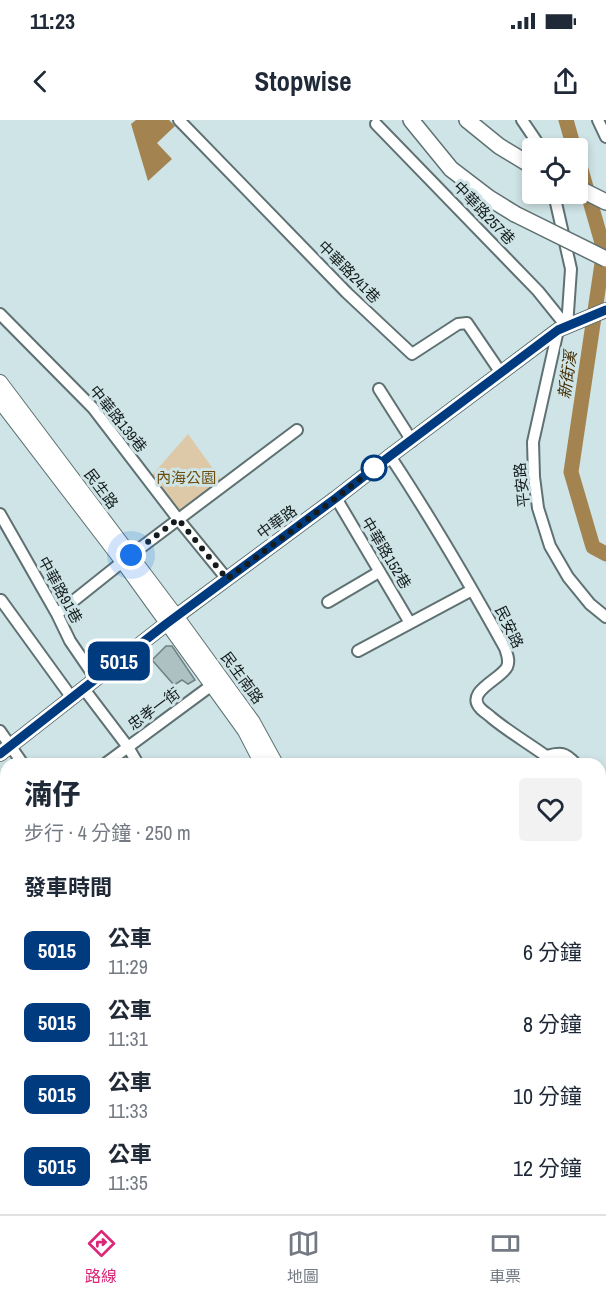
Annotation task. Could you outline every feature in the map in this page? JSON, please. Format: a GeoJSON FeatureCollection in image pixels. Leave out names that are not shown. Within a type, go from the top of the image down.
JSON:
{"type":"FeatureCollection","features":[{"type":"Feature","properties":{"kind":"highway"},"geometry":{"type":"LineString","coordinates":[[411,120],[452,169],[489,198],[515,214],[606,259]]}},
{"type":"Feature","properties":{"kind":"highway"},"geometry":{"type":"LineString","coordinates":[[467,120],[522,160]]}},
{"type":"Feature","properties":{"kind":"highway"},"geometry":{"type":"LineString","coordinates":[[588,193],[606,202]]}},
{"type":"Feature","properties":{"kind":"main road","name":"中華路"},"geometry":{"type":"LineString","coordinates":[[6,749],[171,620],[501,373],[567,327],[606,310]]}},
{"type":"Feature","properties":{"kind":"main road","name":"民生路"},"geometry":{"type":"LineString","coordinates":[[0,382],[171,620]]}},
{"type":"Feature","properties":{"kind":"main road","name":"民生路"},"geometry":{"type":"LineString","coordinates":[[0,401],[127,559]]}},
{"type":"Feature","properties":{"kind":"main road","name":"民生南路"},"geometry":{"type":"LineString","coordinates":[[171,620],[216,682],[259,758]]}},
{"type":"Feature","properties":{"kind":"main road","name":"民生南路"},"geometry":{"type":"LineString","coordinates":[[216,682],[253,722],[273,758]]}},
{"type":"Feature","properties":{"kind":"street","name":"中華路241巷"},"geometry":{"type":"LineString","coordinates":[[179,120],[347,293],[412,354],[458,324],[467,323],[501,373]]}},
{"type":"Feature","properties":{"kind":"street"},"geometry":{"type":"LineString","coordinates":[[522,120],[534,138]]}},
{"type":"Feature","properties":{"kind":"street"},"geometry":{"type":"LineString","coordinates":[[598,120],[606,137]]}},
{"type":"Feature","properties":{"kind":"street","name":"中華路257巷"},"geometry":{"type":"LineString","coordinates":[[376,124],[538,291],[567,327]]}},
{"type":"Feature","properties":{"kind":"street","name":"平安路"},"geometry":{"type":"LineString","coordinates":[[556,204],[571,269],[567,327],[533,442],[534,477],[538,508],[550,546],[568,577],[590,604],[606,617]]}},
{"type":"Feature","properties":{"kind":"street","name":"中華路139巷"},"geometry":{"type":"LineString","coordinates":[[0,314],[93,408],[227,579]]}},
{"type":"Feature","properties":{"kind":"street"},"geometry":{"type":"LineString","coordinates":[[379,389],[412,441]]}},
{"type":"Feature","properties":{"kind":"street"},"geometry":{"type":"LineString","coordinates":[[57,614],[297,430]]}},
{"type":"Feature","properties":{"kind":"street","name":"民安路"},"geometry":{"type":"LineString","coordinates":[[390,456],[413,490],[505,648],[508,658],[507,666],[478,693],[477,701],[480,709],[507,731],[546,756],[560,753],[570,758]]}},
{"type":"Feature","properties":{"kind":"street","name":"中華路152巷"},"geometry":{"type":"LineString","coordinates":[[336,498],[410,623]]}},
{"type":"Feature","properties":{"kind":"street","name":"中華路91巷"},"geometry":{"type":"LineString","coordinates":[[0,514],[70,641],[96,679]]}},
{"type":"Feature","properties":{"kind":"street"},"geometry":{"type":"LineString","coordinates":[[328,602],[379,572]]}},
{"type":"Feature","properties":{"kind":"street"},"geometry":{"type":"LineString","coordinates":[[358,651],[472,590]]}},
{"type":"Feature","properties":{"kind":"street"},"geometry":{"type":"LineString","coordinates":[[1,600],[72,698]]}},
{"type":"Feature","properties":{"kind":"street","name":"忠孝一街"},"geometry":{"type":"LineString","coordinates":[[114,758],[216,682]]}},
{"type":"Feature","properties":{"kind":"street"},"geometry":{"type":"LineString","coordinates":[[84,689],[134,758]]}},
{"type":"Feature","properties":{"kind":"street"},"geometry":{"type":"LineString","coordinates":[[0,730],[6,749]]}},
{"type":"Feature","properties":{"kind":"green space","name":"內海公園"},"geometry":{"type":"Polygon","coordinates":[[[188,434],[224,484],[178,519],[148,480],[188,434]]]}},
{"type":"Feature","properties":{"kind":"shaded area"},"geometry":{"type":"Polygon","coordinates":[[[136,120],[169,120],[175,126],[157,143],[172,159],[148,181],[131,124],[136,120]]]}},
{"type":"Feature","properties":{"kind":"building"},"geometry":{"type":"Polygon","coordinates":[[[166,646],[172,646],[195,680],[188,684],[182,680],[174,685],[152,660],[166,646]]]}},
{"type":"Feature","properties":{"kind":"waterway","name":"新街溪"},"geometry":{"type":"LineString","coordinates":[[566,120],[571,138]]}},
{"type":"Feature","properties":{"kind":"waterway","name":"新街溪"},"geometry":{"type":"LineString","coordinates":[[588,194],[604,250],[571,472],[593,547],[606,554]]}},
{"type":"Feature","properties":{"kind":"bus line","name":"5015"},"geometry":{"type":"LineString","coordinates":[[0,754],[166,624],[558,330],[606,310]]}},
{"type":"Feature","properties":{"kind":"route"},"geometry":{"type":"LineString","coordinates":[[131,555],[178,519],[227,579],[374,468]]}}]}
